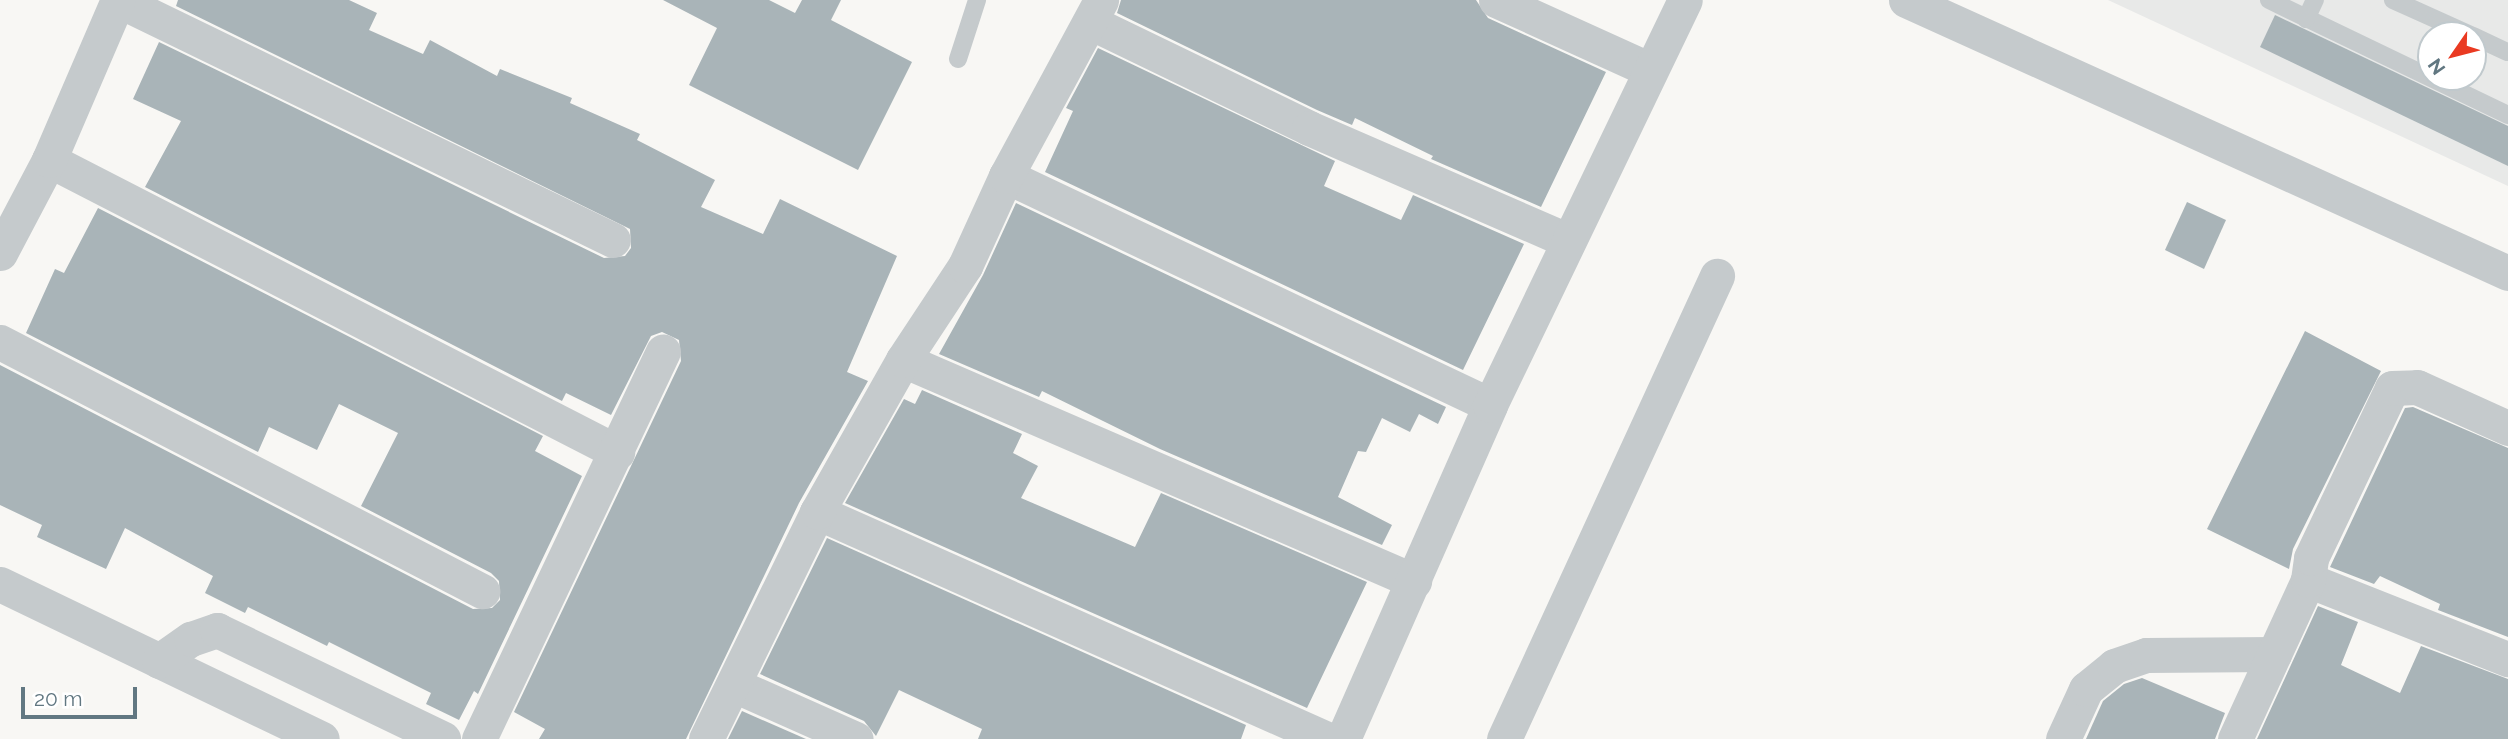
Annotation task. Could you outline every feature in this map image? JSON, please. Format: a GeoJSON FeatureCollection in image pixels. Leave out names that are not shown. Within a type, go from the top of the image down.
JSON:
{"type":"FeatureCollection","features":[{"type":"Feature","properties":{"kind":"street"},"geometry":{"type":"LineString","coordinates":[[0,253],[49,160],[118,0],[613,240]]}},
{"type":"Feature","properties":{"kind":"street"},"geometry":{"type":"LineString","coordinates":[[1496,0],[1648,69]]}},
{"type":"Feature","properties":{"kind":"street"},"geometry":{"type":"LineString","coordinates":[[1343,739],[1490,405],[1648,69],[1685,0]]}},
{"type":"Feature","properties":{"kind":"street"},"geometry":{"type":"LineString","coordinates":[[1906,0],[2508,273]]}},
{"type":"Feature","properties":{"kind":"street"},"geometry":{"type":"LineString","coordinates":[[706,739],[817,512],[903,360],[965,266],[1006,176],[1095,11],[1309,128],[1569,241]]}},
{"type":"Feature","properties":{"kind":"street"},"geometry":{"type":"LineString","coordinates":[[49,160],[617,452]]}},
{"type":"Feature","properties":{"kind":"street"},"geometry":{"type":"LineString","coordinates":[[1006,176],[1490,405]]}},
{"type":"Feature","properties":{"kind":"street"},"geometry":{"type":"LineString","coordinates":[[1504,739],[1717,276]]}},
{"type":"Feature","properties":{"kind":"street"},"geometry":{"type":"LineString","coordinates":[[0,342],[482,591]]}},
{"type":"Feature","properties":{"kind":"street"},"geometry":{"type":"LineString","coordinates":[[479,739],[663,352]]}},
{"type":"Feature","properties":{"kind":"street"},"geometry":{"type":"LineString","coordinates":[[903,360],[1414,580]]}},
{"type":"Feature","properties":{"kind":"street"},"geometry":{"type":"LineString","coordinates":[[2235,739],[2308,580],[2311,558],[2392,388],[2417,387],[2508,428]]}},
{"type":"Feature","properties":{"kind":"street"},"geometry":{"type":"LineString","coordinates":[[817,512],[1327,739]]}},
{"type":"Feature","properties":{"kind":"street"},"geometry":{"type":"LineString","coordinates":[[2308,580],[2508,659]]}},
{"type":"Feature","properties":{"kind":"street"},"geometry":{"type":"LineString","coordinates":[[0,584],[321,739]]}},
{"type":"Feature","properties":{"kind":"street"},"geometry":{"type":"LineString","coordinates":[[159,661],[191,639],[216,630],[443,739]]}},
{"type":"Feature","properties":{"kind":"street"},"geometry":{"type":"LineString","coordinates":[[2063,739],[2086,689],[2114,667],[2146,655],[2274,654]]}},
{"type":"Feature","properties":{"kind":"street"},"geometry":{"type":"LineString","coordinates":[[734,685],[856,739]]}},
{"type":"Feature","properties":{"kind":"lane"},"geometry":{"type":"LineString","coordinates":[[958,59],[977,0]]}},
{"type":"Feature","properties":{"kind":"lane"},"geometry":{"type":"LineString","coordinates":[[2269,0],[2508,115]]}},
{"type":"Feature","properties":{"kind":"lane"},"geometry":{"type":"LineString","coordinates":[[2306,19],[2315,0]]}},
{"type":"Feature","properties":{"kind":"lane"},"geometry":{"type":"LineString","coordinates":[[2393,0],[2440,21]]}},
{"type":"Feature","properties":{"kind":"lane"},"geometry":{"type":"LineString","coordinates":[[2487,42],[2508,52]]}},
{"type":"Feature","properties":{"kind":"shaded area"},"geometry":{"type":"Polygon","coordinates":[[[2108,0],[2508,0],[2508,186],[2108,0]]]}},
{"type":"Feature","properties":{"kind":"building"},"geometry":{"type":"Polygon","coordinates":[[[178,0],[349,0],[377,13],[369,30],[423,54],[430,40],[497,76],[500,69],[572,98],[570,103],[640,134],[637,140],[715,180],[701,207],[763,234],[780,199],[897,256],[847,372],[868,381],[799,503],[686,739],[539,739],[545,729],[514,712],[681,361],[679,340],[662,332],[651,336],[611,415],[566,393],[562,401],[145,187],[181,121],[133,99],[159,42],[604,258],[625,256],[631,248],[630,229],[176,6],[178,0]]]}},
{"type":"Feature","properties":{"kind":"building"},"geometry":{"type":"Polygon","coordinates":[[[663,0],[769,0],[795,13],[802,0],[841,0],[831,20],[912,62],[858,170],[689,85],[717,28],[663,0]]]}},
{"type":"Feature","properties":{"kind":"building"},"geometry":{"type":"Polygon","coordinates":[[[1121,0],[1476,0],[1488,18],[1606,72],[1541,207],[1431,159],[1433,156],[1355,118],[1352,125],[1317,110],[1117,13],[1121,0]]]}},
{"type":"Feature","properties":{"kind":"building"},"geometry":{"type":"Polygon","coordinates":[[[2275,15],[2417,83],[2417,91],[2435,91],[2508,126],[2508,166],[2260,47],[2275,15]]]}},
{"type":"Feature","properties":{"kind":"building"},"geometry":{"type":"Polygon","coordinates":[[[1098,48],[1335,161],[1324,186],[1401,220],[1413,195],[1524,244],[1463,370],[1045,172],[1073,111],[1066,108],[1098,48]]]}},
{"type":"Feature","properties":{"kind":"building"},"geometry":{"type":"Polygon","coordinates":[[[2187,202],[2226,220],[2204,269],[2165,250],[2187,202]]]}},
{"type":"Feature","properties":{"kind":"building"},"geometry":{"type":"Polygon","coordinates":[[[1016,203],[1446,407],[1438,424],[1419,414],[1410,432],[1382,418],[1366,452],[1358,451],[1338,497],[1392,525],[1382,545],[1160,449],[1042,391],[1039,397],[939,354],[983,275],[1016,203]]]}},
{"type":"Feature","properties":{"kind":"building"},"geometry":{"type":"Polygon","coordinates":[[[98,208],[543,436],[535,451],[582,476],[478,694],[474,691],[459,720],[426,704],[431,693],[329,642],[327,646],[248,607],[245,613],[205,593],[213,576],[125,528],[106,569],[37,537],[42,525],[0,505],[0,365],[473,609],[492,608],[500,600],[499,581],[491,573],[361,506],[398,433],[339,404],[317,450],[269,427],[258,452],[26,333],[55,269],[64,273],[98,208]]]}},
{"type":"Feature","properties":{"kind":"building"},"geometry":{"type":"Polygon","coordinates":[[[2305,331],[2381,371],[2293,549],[2289,569],[2207,529],[2305,331]]]}},
{"type":"Feature","properties":{"kind":"building"},"geometry":{"type":"Polygon","coordinates":[[[922,390],[1022,434],[1013,453],[1038,466],[1021,498],[1135,547],[1161,493],[1367,582],[1307,708],[845,503],[904,399],[915,404],[922,390]]]}},
{"type":"Feature","properties":{"kind":"building"},"geometry":{"type":"Polygon","coordinates":[[[2413,407],[2508,448],[2508,637],[2438,610],[2440,604],[2380,576],[2374,584],[2330,567],[2405,408],[2413,407]]]}},
{"type":"Feature","properties":{"kind":"building"},"geometry":{"type":"Polygon","coordinates":[[[827,538],[1246,725],[1241,739],[978,739],[982,729],[899,690],[876,736],[864,721],[760,674],[827,538]]]}},
{"type":"Feature","properties":{"kind":"building"},"geometry":{"type":"Polygon","coordinates":[[[2318,606],[2358,622],[2341,665],[2400,693],[2421,646],[2508,679],[2508,739],[2257,739],[2318,606]]]}},
{"type":"Feature","properties":{"kind":"building"},"geometry":{"type":"Polygon","coordinates":[[[2142,678],[2225,713],[2215,739],[2086,739],[2103,701],[2124,684],[2142,678]]]}},
{"type":"Feature","properties":{"kind":"building"},"geometry":{"type":"Polygon","coordinates":[[[742,711],[806,739],[728,739],[742,711]]]}}]}
